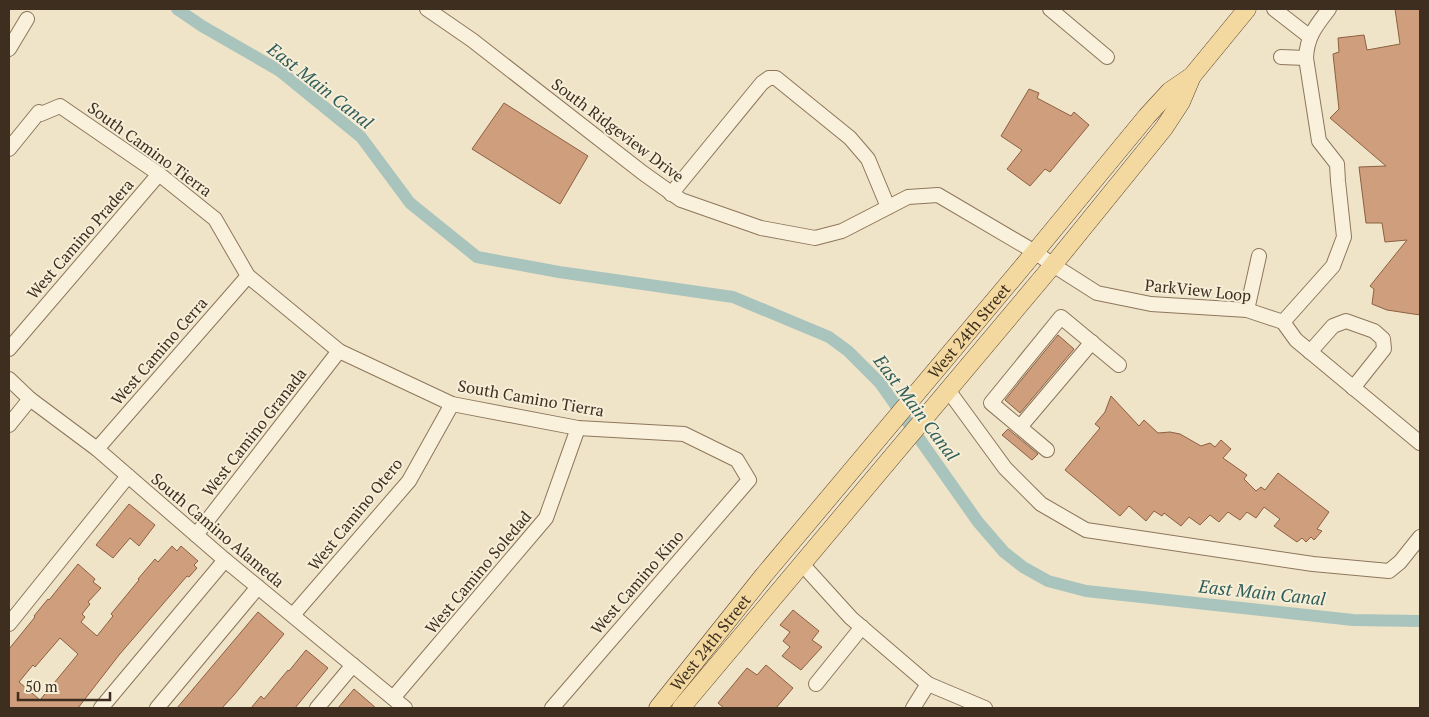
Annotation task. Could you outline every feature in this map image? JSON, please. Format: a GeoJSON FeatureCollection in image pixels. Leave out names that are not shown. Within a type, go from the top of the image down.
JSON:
{"type":"FeatureCollection","features":[{"type":"Feature","properties":{"kind":"main road","name":"West 24th Street"},"geometry":{"type":"LineString","coordinates":[[658,708],[764,575],[1147,116],[1170,91],[1192,76],[1247,9]]}},
{"type":"Feature","properties":{"kind":"main road","name":"West 24th Street"},"geometry":{"type":"LineString","coordinates":[[681,708],[948,390],[1164,128],[1181,102],[1192,76]]}},
{"type":"Feature","properties":{"kind":"main road"},"geometry":{"type":"LineString","coordinates":[[802,564],[798,554],[801,546],[838,499],[845,480]]}},
{"type":"Feature","properties":{"kind":"street","name":"South Ridgeview Drive"},"geometry":{"type":"LineString","coordinates":[[427,9],[446,14],[671,194],[681,200],[761,228],[815,238],[842,231],[908,197],[938,195],[1034,252]]}},
{"type":"Feature","properties":{"kind":"street"},"geometry":{"type":"LineString","coordinates":[[1050,9],[1107,57]]}},
{"type":"Feature","properties":{"kind":"street"},"geometry":{"type":"LineString","coordinates":[[1274,9],[1310,37]]}},
{"type":"Feature","properties":{"kind":"street"},"geometry":{"type":"LineString","coordinates":[[1329,9],[1310,37],[1306,46],[1306,58],[1319,141],[1337,164],[1344,237],[1333,266],[1283,322],[1296,340],[1420,443]]}},
{"type":"Feature","properties":{"kind":"street"},"geometry":{"type":"LineString","coordinates":[[9,49],[27,19]]}},
{"type":"Feature","properties":{"kind":"street"},"geometry":{"type":"LineString","coordinates":[[1281,57],[1306,58]]}},
{"type":"Feature","properties":{"kind":"street"},"geometry":{"type":"LineString","coordinates":[[671,194],[756,90],[769,78],[776,78],[850,138],[868,159],[888,207]]}},
{"type":"Feature","properties":{"kind":"street","name":"South Camino Tierra"},"geometry":{"type":"LineString","coordinates":[[9,149],[39,112],[41,114],[60,106],[159,174],[215,219],[248,276],[340,351],[452,404],[578,428],[684,434],[737,460],[749,480]]}},
{"type":"Feature","properties":{"kind":"street","name":"West Camino Pradera"},"geometry":{"type":"LineString","coordinates":[[9,349],[159,174]]}},
{"type":"Feature","properties":{"kind":"street","name":"ParkView Loop"},"geometry":{"type":"LineString","coordinates":[[1034,252],[1097,293],[1151,304],[1247,310],[1283,322]]}},
{"type":"Feature","properties":{"kind":"street"},"geometry":{"type":"LineString","coordinates":[[1247,310],[1260,256]]}},
{"type":"Feature","properties":{"kind":"street","name":"West Camino Cerra"},"geometry":{"type":"LineString","coordinates":[[97,449],[248,276]]}},
{"type":"Feature","properties":{"kind":"street"},"geometry":{"type":"LineString","coordinates":[[1047,450],[991,403],[1061,317],[1119,365]]}},
{"type":"Feature","properties":{"kind":"street"},"geometry":{"type":"LineString","coordinates":[[1310,352],[1333,326],[1346,322],[1374,331],[1383,339],[1384,349],[1353,388]]}},
{"type":"Feature","properties":{"kind":"street"},"geometry":{"type":"LineString","coordinates":[[1020,427],[1092,342]]}},
{"type":"Feature","properties":{"kind":"street","name":"West Camino Granada"},"geometry":{"type":"LineString","coordinates":[[196,535],[340,351]]}},
{"type":"Feature","properties":{"kind":"street","name":"South Camino Alameda"},"geometry":{"type":"LineString","coordinates":[[9,379],[30,399],[97,449],[224,560],[405,708]]}},
{"type":"Feature","properties":{"kind":"street"},"geometry":{"type":"LineString","coordinates":[[948,390],[1005,468],[1041,504],[1086,530],[1313,564],[1389,571],[1400,562],[1420,537]]}},
{"type":"Feature","properties":{"kind":"street"},"geometry":{"type":"LineString","coordinates":[[9,425],[30,399]]}},
{"type":"Feature","properties":{"kind":"street","name":"West Camino Otero"},"geometry":{"type":"LineString","coordinates":[[293,615],[409,481],[452,404]]}},
{"type":"Feature","properties":{"kind":"street","name":"West Camino Soledad"},"geometry":{"type":"LineString","coordinates":[[393,698],[546,518],[578,428]]}},
{"type":"Feature","properties":{"kind":"street"},"geometry":{"type":"LineString","coordinates":[[9,624],[128,476]]}},
{"type":"Feature","properties":{"kind":"street","name":"West Camino Kino"},"geometry":{"type":"LineString","coordinates":[[552,708],[749,480]]}},
{"type":"Feature","properties":{"kind":"street"},"geometry":{"type":"LineString","coordinates":[[101,708],[224,560]]}},
{"type":"Feature","properties":{"kind":"street"},"geometry":{"type":"LineString","coordinates":[[802,564],[851,618],[928,684],[986,708]]}},
{"type":"Feature","properties":{"kind":"street"},"geometry":{"type":"LineString","coordinates":[[157,708],[258,587]]}},
{"type":"Feature","properties":{"kind":"street"},"geometry":{"type":"LineString","coordinates":[[816,684],[862,627]]}},
{"type":"Feature","properties":{"kind":"street"},"geometry":{"type":"LineString","coordinates":[[317,708],[354,665]]}},
{"type":"Feature","properties":{"kind":"street"},"geometry":{"type":"LineString","coordinates":[[913,708],[928,684]]}},
{"type":"Feature","properties":{"kind":"building"},"geometry":{"type":"Polygon","coordinates":[[[1395,9],[1420,9],[1420,315],[1387,310],[1372,304],[1374,289],[1370,286],[1407,240],[1385,242],[1382,223],[1366,223],[1359,167],[1386,166],[1330,118],[1339,109],[1333,54],[1339,52],[1338,38],[1364,35],[1367,50],[1400,44],[1395,9]]]}},
{"type":"Feature","properties":{"kind":"building"},"geometry":{"type":"Polygon","coordinates":[[[1029,89],[1039,93],[1037,98],[1071,116],[1074,112],[1089,125],[1050,172],[1045,169],[1030,186],[1007,169],[1022,150],[1001,136],[1029,89]]]}},
{"type":"Feature","properties":{"kind":"building"},"geometry":{"type":"Polygon","coordinates":[[[504,103],[588,156],[560,204],[472,149],[504,103]]]}},
{"type":"Feature","properties":{"kind":"building"},"geometry":{"type":"Polygon","coordinates":[[[1058,335],[1074,349],[1020,413],[1005,400],[1058,335]]]}},
{"type":"Feature","properties":{"kind":"building"},"geometry":{"type":"Polygon","coordinates":[[[1111,396],[1139,426],[1144,420],[1158,433],[1170,432],[1180,434],[1201,446],[1210,443],[1215,447],[1221,440],[1231,449],[1223,458],[1247,475],[1244,479],[1256,491],[1261,487],[1265,490],[1278,473],[1329,512],[1317,529],[1322,531],[1314,540],[1311,537],[1306,542],[1302,538],[1297,542],[1274,526],[1280,519],[1264,507],[1256,518],[1247,512],[1240,520],[1228,512],[1219,522],[1210,515],[1200,525],[1189,517],[1181,526],[1164,513],[1162,516],[1154,511],[1146,521],[1129,506],[1120,516],[1065,470],[1100,428],[1095,424],[1105,412],[1111,396]]]}},
{"type":"Feature","properties":{"kind":"building"},"geometry":{"type":"Polygon","coordinates":[[[1008,429],[1038,454],[1032,460],[1002,435],[1008,429]]]}},
{"type":"Feature","properties":{"kind":"building"},"geometry":{"type":"Polygon","coordinates":[[[129,504],[155,525],[139,546],[130,538],[113,558],[96,545],[129,504]]]}},
{"type":"Feature","properties":{"kind":"building"},"geometry":{"type":"Polygon","coordinates":[[[172,546],[177,551],[181,546],[198,561],[194,565],[197,568],[189,577],[187,576],[119,655],[78,708],[9,708],[9,649],[78,564],[95,579],[93,582],[101,588],[88,602],[90,604],[82,614],[85,617],[81,622],[97,636],[138,579],[155,559],[158,562],[172,546]],[[60,638],[19,682],[40,700],[78,654],[60,638]]]}},
{"type":"Feature","properties":{"kind":"building"},"geometry":{"type":"Polygon","coordinates":[[[793,610],[819,631],[812,640],[822,647],[801,670],[782,656],[790,647],[783,641],[790,632],[780,625],[793,610]]]}},
{"type":"Feature","properties":{"kind":"building"},"geometry":{"type":"Polygon","coordinates":[[[258,612],[284,634],[234,695],[222,708],[177,708],[258,612]]]}},
{"type":"Feature","properties":{"kind":"building"},"geometry":{"type":"Polygon","coordinates":[[[306,650],[328,668],[295,708],[251,708],[261,696],[264,699],[306,650]]]}},
{"type":"Feature","properties":{"kind":"building"},"geometry":{"type":"Polygon","coordinates":[[[766,665],[793,688],[776,708],[724,708],[718,703],[747,668],[757,675],[766,665]]]}},
{"type":"Feature","properties":{"kind":"building"},"geometry":{"type":"Polygon","coordinates":[[[354,689],[376,708],[338,708],[354,689]]]}},
{"type":"Feature","properties":{"kind":"waterway","name":"East Main Canal"},"geometry":{"type":"LineString","coordinates":[[177,9],[202,26],[280,71],[361,137],[410,203],[477,257],[559,272],[733,297],[829,337],[848,351],[880,383],[978,522],[1004,552],[1023,567],[1048,581],[1086,591],[1353,620],[1420,621]]}}]}
